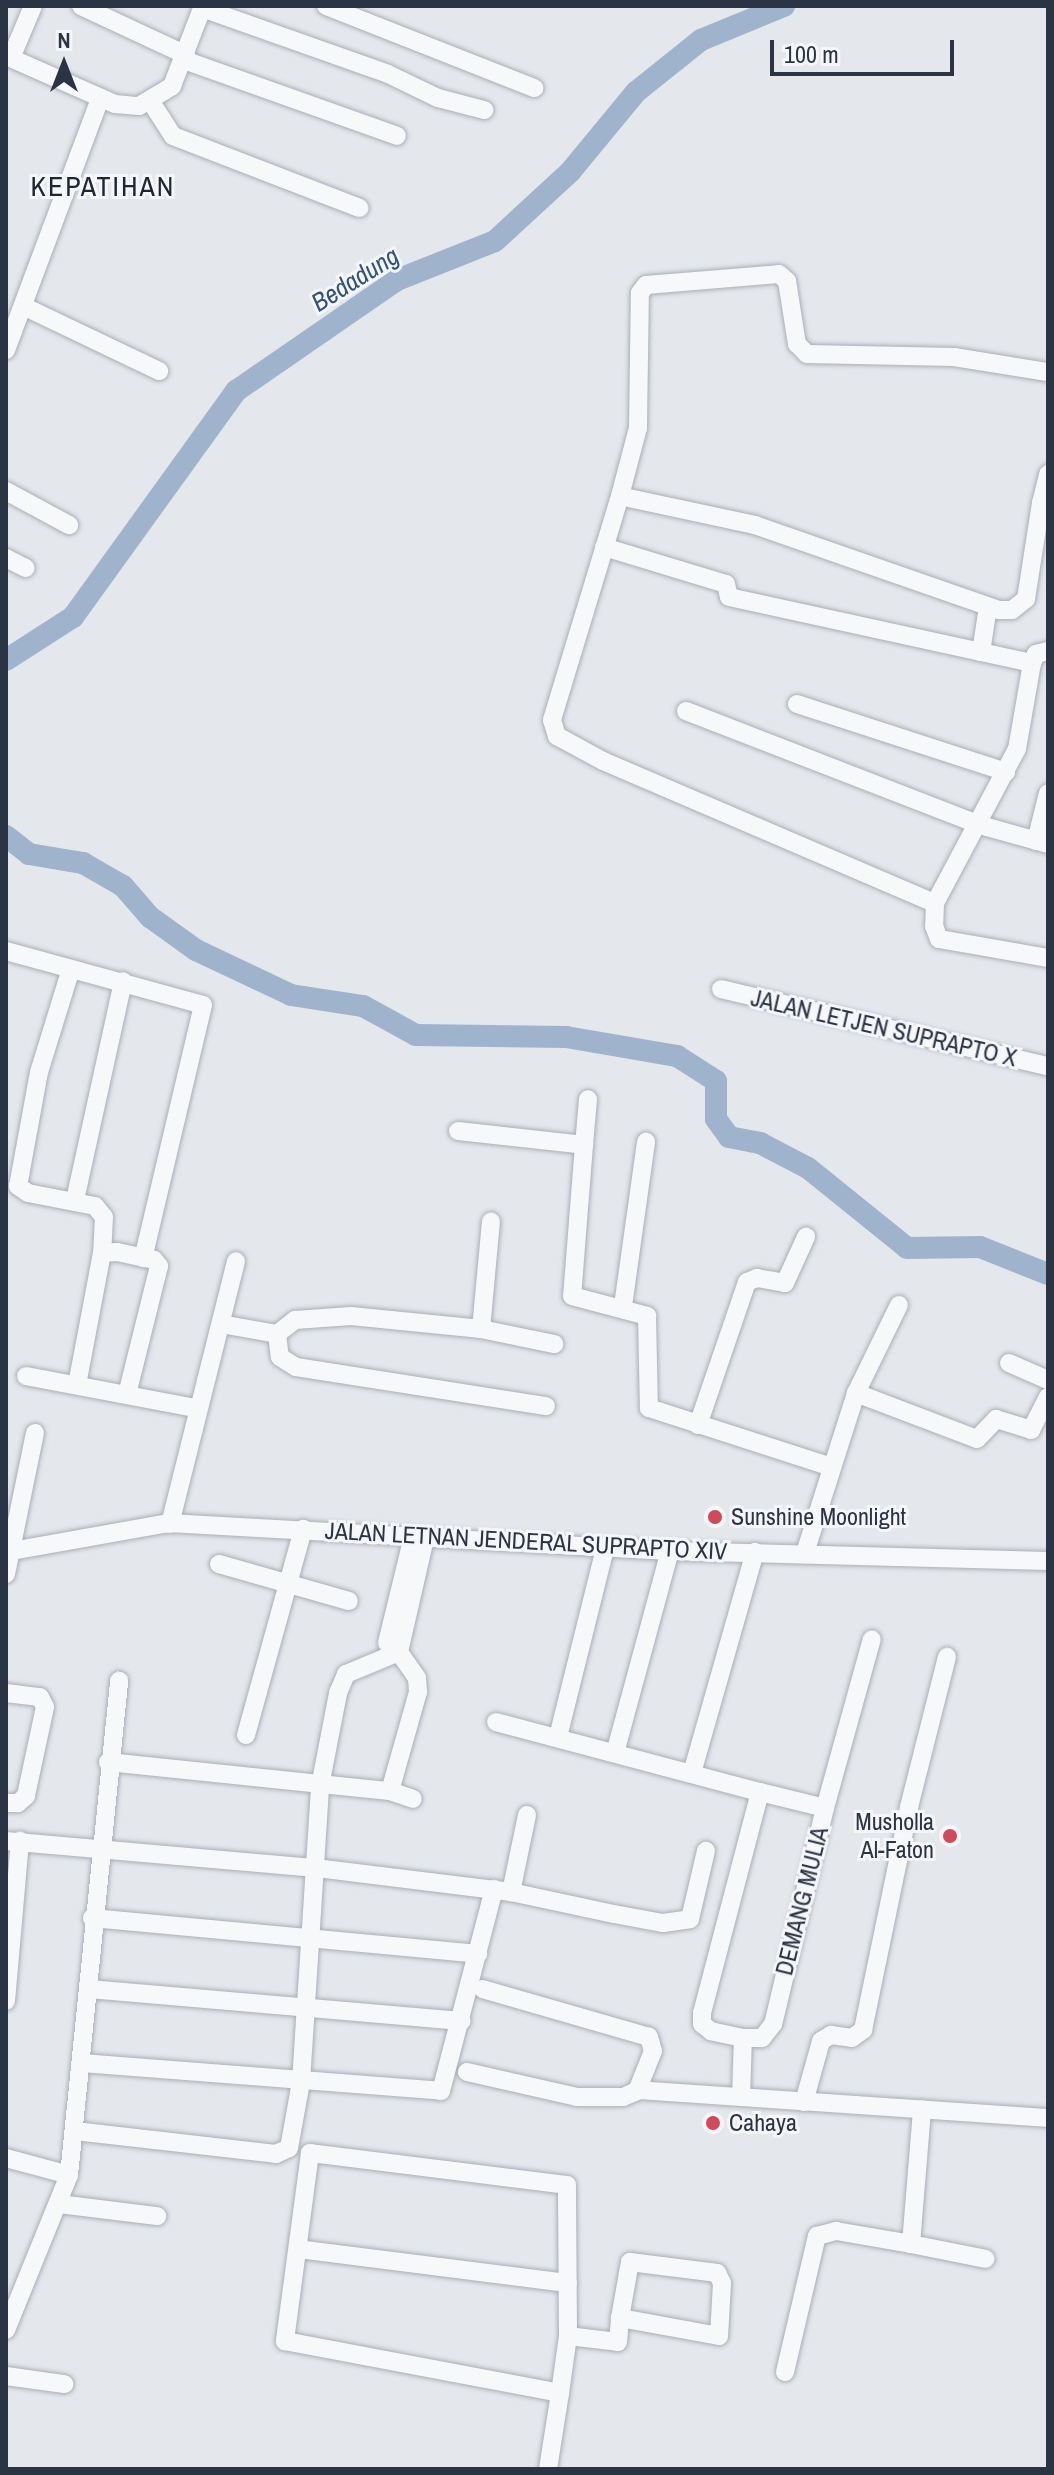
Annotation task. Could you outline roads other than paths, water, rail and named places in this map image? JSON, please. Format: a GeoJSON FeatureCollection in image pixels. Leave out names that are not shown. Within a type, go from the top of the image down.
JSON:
{"type":"FeatureCollection","features":[{"type":"Feature","properties":{"kind":"street"},"geometry":{"type":"LineString","coordinates":[[33,6],[8,57],[100,98],[130,107],[151,102],[172,86],[203,7],[388,74],[438,98],[484,110]]}},
{"type":"Feature","properties":{"kind":"street"},"geometry":{"type":"LineString","coordinates":[[81,6],[185,58],[397,136]]}},
{"type":"Feature","properties":{"kind":"street"},"geometry":{"type":"LineString","coordinates":[[326,6],[534,88]]}},
{"type":"Feature","properties":{"kind":"street"},"geometry":{"type":"LineString","coordinates":[[6,350],[100,98]]}},
{"type":"Feature","properties":{"kind":"street"},"geometry":{"type":"LineString","coordinates":[[151,102],[173,136],[360,208]]}},
{"type":"Feature","properties":{"kind":"street"},"geometry":{"type":"LineString","coordinates":[[935,903],[753,828],[557,736],[552,720],[638,428],[640,293],[646,285],[779,274],[787,281],[797,344],[807,354],[954,357],[1048,372]]}},
{"type":"Feature","properties":{"kind":"street"},"geometry":{"type":"LineString","coordinates":[[23,306],[159,371]]}},
{"type":"Feature","properties":{"kind":"street"},"geometry":{"type":"LineString","coordinates":[[620,496],[755,525],[988,607],[1012,610],[1026,599],[1048,474]]}},
{"type":"Feature","properties":{"kind":"street"},"geometry":{"type":"LineString","coordinates":[[6,491],[69,525]]}},
{"type":"Feature","properties":{"kind":"street"},"geometry":{"type":"LineString","coordinates":[[604,547],[726,584],[729,597],[1032,663]]}},
{"type":"Feature","properties":{"kind":"street"},"geometry":{"type":"LineString","coordinates":[[6,558],[26,568]]}},
{"type":"Feature","properties":{"kind":"street"},"geometry":{"type":"LineString","coordinates":[[981,652],[988,607]]}},
{"type":"Feature","properties":{"kind":"street"},"geometry":{"type":"LineString","coordinates":[[1048,651],[1036,654],[1032,663],[1025,725],[980,825],[935,903],[934,926],[939,939],[1048,958]]}},
{"type":"Feature","properties":{"kind":"street"},"geometry":{"type":"LineString","coordinates":[[797,704],[1006,772]]}},
{"type":"Feature","properties":{"kind":"street"},"geometry":{"type":"LineString","coordinates":[[686,711],[980,825],[1042,843],[1048,793]]}},
{"type":"Feature","properties":{"kind":"street"},"geometry":{"type":"LineString","coordinates":[[6,951],[70,972],[123,981],[196,1001],[204,1010],[143,1258]]}},
{"type":"Feature","properties":{"kind":"street"},"geometry":{"type":"LineString","coordinates":[[70,972],[39,1072],[18,1186],[28,1193],[95,1206],[104,1217],[102,1253],[77,1385]]}},
{"type":"Feature","properties":{"kind":"street"},"geometry":{"type":"LineString","coordinates":[[75,1200],[123,981]]}},
{"type":"Feature","properties":{"kind":"street","name":"JALAN LETJEN SUPRAPTO X"},"geometry":{"type":"LineString","coordinates":[[721,989],[1048,1066]]}},
{"type":"Feature","properties":{"kind":"street"},"geometry":{"type":"LineString","coordinates":[[588,1099],[572,1296],[642,1311],[651,1323],[647,1405],[698,1425],[829,1466]]}},
{"type":"Feature","properties":{"kind":"street"},"geometry":{"type":"LineString","coordinates":[[458,1131],[584,1145]]}},
{"type":"Feature","properties":{"kind":"street"},"geometry":{"type":"LineString","coordinates":[[623,1306],[646,1142]]}},
{"type":"Feature","properties":{"kind":"street"},"geometry":{"type":"LineString","coordinates":[[481,1329],[491,1221]]}},
{"type":"Feature","properties":{"kind":"street"},"geometry":{"type":"LineString","coordinates":[[698,1425],[747,1282],[757,1278],[785,1283],[806,1237]]}},
{"type":"Feature","properties":{"kind":"street"},"geometry":{"type":"LineString","coordinates":[[102,1253],[143,1258],[159,1266],[127,1394]]}},
{"type":"Feature","properties":{"kind":"street"},"geometry":{"type":"LineString","coordinates":[[170,1524],[195,1408],[221,1324],[236,1261]]}},
{"type":"Feature","properties":{"kind":"street"},"geometry":{"type":"LineString","coordinates":[[805,1553],[829,1466],[856,1393],[899,1305]]}},
{"type":"Feature","properties":{"kind":"street"},"geometry":{"type":"LineString","coordinates":[[221,1324],[277,1334],[295,1320],[318,1316],[481,1329],[554,1344]]}},
{"type":"Feature","properties":{"kind":"street"},"geometry":{"type":"LineString","coordinates":[[277,1334],[280,1357],[296,1367],[546,1406]]}},
{"type":"Feature","properties":{"kind":"street"},"geometry":{"type":"LineString","coordinates":[[1009,1363],[1048,1380]]}},
{"type":"Feature","properties":{"kind":"street"},"geometry":{"type":"LineString","coordinates":[[26,1376],[195,1408]]}},
{"type":"Feature","properties":{"kind":"street"},"geometry":{"type":"LineString","coordinates":[[856,1393],[977,1439],[996,1419],[1031,1430],[1048,1397]]}},
{"type":"Feature","properties":{"kind":"street"},"geometry":{"type":"LineString","coordinates":[[6,1574],[35,1433]]}},
{"type":"Feature","properties":{"kind":"street","name":"JALAN LETNAN JENDERAL SUPRAPTO XIV"},"geometry":{"type":"LineString","coordinates":[[9,1552],[170,1524],[303,1529],[418,1541],[1048,1561]]}},
{"type":"Feature","properties":{"kind":"street"},"geometry":{"type":"LineString","coordinates":[[246,1735],[303,1529]]}},
{"type":"Feature","properties":{"kind":"street"},"geometry":{"type":"LineString","coordinates":[[75,2131],[283,2152],[291,2142],[301,2082],[320,1786],[346,1674],[393,1648],[418,1541]]}},
{"type":"Feature","properties":{"kind":"street"},"geometry":{"type":"LineString","coordinates":[[558,1737],[605,1548]]}},
{"type":"Feature","properties":{"kind":"street"},"geometry":{"type":"LineString","coordinates":[[615,1753],[670,1551]]}},
{"type":"Feature","properties":{"kind":"street"},"geometry":{"type":"LineString","coordinates":[[692,1773],[755,1552]]}},
{"type":"Feature","properties":{"kind":"street"},"geometry":{"type":"LineString","coordinates":[[219,1564],[349,1601]]}},
{"type":"Feature","properties":{"kind":"street"},"geometry":{"type":"LineString","coordinates":[[825,1808],[872,1639]]}},
{"type":"Feature","properties":{"kind":"street"},"geometry":{"type":"LineString","coordinates":[[390,1791],[418,1692],[417,1678],[393,1648]]}},
{"type":"Feature","properties":{"kind":"street"},"geometry":{"type":"LineString","coordinates":[[804,2102],[821,2041],[831,2035],[852,2038],[863,2030],[909,1807],[947,1657]]}},
{"type":"Feature","properties":{"kind":"street"},"geometry":{"type":"LineString","coordinates":[[6,2330],[69,2175],[89,1989],[99,1847],[119,1681]]}},
{"type":"Feature","properties":{"kind":"street"},"geometry":{"type":"LineString","coordinates":[[6,1693],[40,1697],[45,1707],[26,1796],[18,1803],[6,1803]]}},
{"type":"Feature","properties":{"kind":"street","name":"DEMANG MULIA"},"geometry":{"type":"LineString","coordinates":[[496,1722],[825,1808],[773,2024],[762,2038],[743,2038]]}},
{"type":"Feature","properties":{"kind":"street"},"geometry":{"type":"LineString","coordinates":[[108,1762],[390,1791],[413,1799]]}},
{"type":"Feature","properties":{"kind":"street"},"geometry":{"type":"LineString","coordinates":[[741,2097],[743,2038],[711,2031],[702,2024],[702,2013],[760,1792]]}},
{"type":"Feature","properties":{"kind":"street"},"geometry":{"type":"LineString","coordinates":[[81,2063],[441,2091],[478,1954],[527,1815]]}},
{"type":"Feature","properties":{"kind":"street"},"geometry":{"type":"LineString","coordinates":[[6,2001],[13,1841],[316,1868],[502,1891],[663,1923],[684,1922],[693,1916],[706,1851]]}},
{"type":"Feature","properties":{"kind":"street"},"geometry":{"type":"LineString","coordinates":[[92,1918],[478,1954]]}},
{"type":"Feature","properties":{"kind":"street"},"geometry":{"type":"LineString","coordinates":[[89,1989],[304,2011],[462,2021]]}},
{"type":"Feature","properties":{"kind":"street"},"geometry":{"type":"LineString","coordinates":[[467,2072],[577,2097],[628,2097],[637,2090],[653,2051],[649,2037],[483,1989]]}},
{"type":"Feature","properties":{"kind":"street"},"geometry":{"type":"LineString","coordinates":[[637,2090],[1048,2118]]}},
{"type":"Feature","properties":{"kind":"street"},"geometry":{"type":"LineString","coordinates":[[911,2244],[922,2109]]}},
{"type":"Feature","properties":{"kind":"street"},"geometry":{"type":"LineString","coordinates":[[548,2469],[560,2393],[568,2336],[569,2190],[558,2181],[310,2153],[285,2341],[560,2393]]}},
{"type":"Feature","properties":{"kind":"street"},"geometry":{"type":"LineString","coordinates":[[6,2158],[69,2175]]}},
{"type":"Feature","properties":{"kind":"street"},"geometry":{"type":"LineString","coordinates":[[59,2204],[157,2216]]}},
{"type":"Feature","properties":{"kind":"street"},"geometry":{"type":"LineString","coordinates":[[785,2372],[817,2236],[836,2231],[986,2259]]}},
{"type":"Feature","properties":{"kind":"street"},"geometry":{"type":"LineString","coordinates":[[298,2249],[568,2283]]}},
{"type":"Feature","properties":{"kind":"street"},"geometry":{"type":"LineString","coordinates":[[568,2336],[618,2342],[620,2318],[630,2262],[717,2273],[722,2283],[719,2336],[620,2318]]}},
{"type":"Feature","properties":{"kind":"street"},"geometry":{"type":"LineString","coordinates":[[6,2376],[64,2384]]}},
{"type":"Feature","properties":{"kind":"waterway","name":"Bedadung"},"geometry":{"type":"LineString","coordinates":[[6,660],[73,617],[236,391],[397,280],[495,241],[570,172],[636,92],[701,40],[784,6]]}},
{"type":"Feature","properties":{"kind":"waterway"},"geometry":{"type":"LineString","coordinates":[[6,836],[29,854],[83,863],[123,886],[150,917],[196,950],[291,995],[363,1006],[416,1035],[566,1037],[677,1056],[716,1081],[716,1119],[729,1137],[760,1143],[808,1168],[907,1248],[980,1247],[1048,1274]]}},
{"type":"Feature","properties":{"kind":"place","name":"Sunshine Moonlight"},"geometry":{"type":"Point","coordinates":[715,1517]}},
{"type":"Feature","properties":{"kind":"place","name":"Musholla Al-Faton"},"geometry":{"type":"Point","coordinates":[950,1836]}},
{"type":"Feature","properties":{"kind":"place","name":"Cahaya"},"geometry":{"type":"Point","coordinates":[713,2123]}},
{"type":"Feature","properties":{"kind":"district","name":"KEPATIHAN"},"geometry":{"type":"Point","coordinates":[103,186]}}]}
